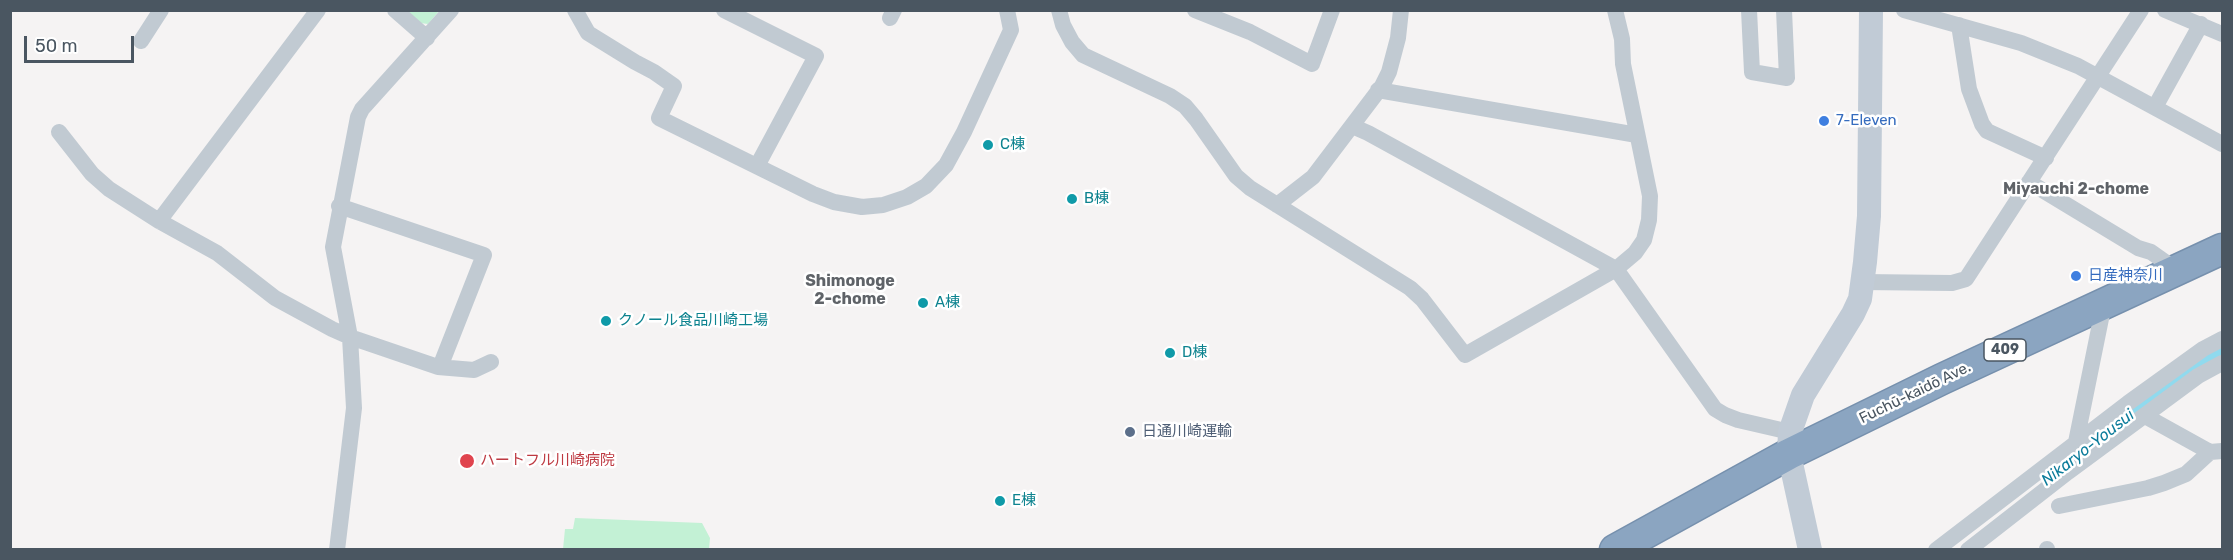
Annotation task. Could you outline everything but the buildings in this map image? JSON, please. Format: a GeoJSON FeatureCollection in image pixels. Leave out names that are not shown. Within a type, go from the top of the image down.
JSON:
{"type":"FeatureCollection","features":[{"type":"Feature","properties":{"kind":"highway","name":"Fuchū-kaidō Ave."},"geometry":{"type":"LineString","coordinates":[[1615,549],[1789,443],[2223,249]]}},
{"type":"Feature","properties":{"kind":"street"},"geometry":{"type":"LineString","coordinates":[[141,41],[161,10]]}},
{"type":"Feature","properties":{"kind":"street"},"geometry":{"type":"LineString","coordinates":[[159,221],[318,10]]}},
{"type":"Feature","properties":{"kind":"street"},"geometry":{"type":"LineString","coordinates":[[394,10],[427,38]]}},
{"type":"Feature","properties":{"kind":"street"},"geometry":{"type":"LineString","coordinates":[[337,549],[354,408],[350,337],[333,247],[339,206],[358,117],[362,109],[451,10]]}},
{"type":"Feature","properties":{"kind":"street"},"geometry":{"type":"LineString","coordinates":[[575,10],[588,33],[674,86],[658,118],[813,194],[834,202],[862,207],[883,205],[907,197],[926,186],[946,165],[1011,30],[1007,10]]}},
{"type":"Feature","properties":{"kind":"street"},"geometry":{"type":"LineString","coordinates":[[724,10],[816,56],[757,166]]}},
{"type":"Feature","properties":{"kind":"street"},"geometry":{"type":"LineString","coordinates":[[1059,10],[1063,25],[1083,56],[1170,96],[1185,106],[1236,176],[1250,189],[1410,288],[1422,299],[1465,355],[1616,269],[1635,253],[1644,240],[1649,220],[1650,196],[1623,64],[1622,39],[1615,10]]}},
{"type":"Feature","properties":{"kind":"street"},"geometry":{"type":"LineString","coordinates":[[1195,10],[1250,32],[1312,64],[1332,10]]}},
{"type":"Feature","properties":{"kind":"street"},"geometry":{"type":"LineString","coordinates":[[1749,10],[1752,72],[1787,78],[1784,10]]}},
{"type":"Feature","properties":{"kind":"street"},"geometry":{"type":"LineString","coordinates":[[1810,549],[1789,443],[1803,395],[1860,299],[1869,216],[1871,10]]}},
{"type":"Feature","properties":{"kind":"street"},"geometry":{"type":"LineString","coordinates":[[1904,10],[2021,43],[2100,76],[2223,144]]}},
{"type":"Feature","properties":{"kind":"street"},"geometry":{"type":"LineString","coordinates":[[1862,282],[1953,283],[1966,279],[2141,10]]}},
{"type":"Feature","properties":{"kind":"street"},"geometry":{"type":"LineString","coordinates":[[2165,10],[2223,34]]}},
{"type":"Feature","properties":{"kind":"street"},"geometry":{"type":"LineString","coordinates":[[1277,205],[1313,177],[1378,90],[1389,72],[1398,38],[1400,11]]}},
{"type":"Feature","properties":{"kind":"street"},"geometry":{"type":"LineString","coordinates":[[2155,107],[2201,24]]}},
{"type":"Feature","properties":{"kind":"street"},"geometry":{"type":"LineString","coordinates":[[1959,25],[1970,89],[1982,124],[1987,131],[2046,158]]}},
{"type":"Feature","properties":{"kind":"street"},"geometry":{"type":"LineString","coordinates":[[1378,90],[1637,135]]}},
{"type":"Feature","properties":{"kind":"street"},"geometry":{"type":"LineString","coordinates":[[1352,126],[1616,269],[1715,409],[1789,443]]}},
{"type":"Feature","properties":{"kind":"street"},"geometry":{"type":"LineString","coordinates":[[59,132],[92,174],[109,189],[159,221],[217,253],[275,298],[350,337],[440,367],[474,370],[491,362]]}},
{"type":"Feature","properties":{"kind":"street"},"geometry":{"type":"LineString","coordinates":[[2029,182],[2138,248],[2151,252],[2175,269]]}},
{"type":"Feature","properties":{"kind":"street"},"geometry":{"type":"LineString","coordinates":[[339,206],[484,255],[440,367]]}},
{"type":"Feature","properties":{"kind":"street"},"geometry":{"type":"LineString","coordinates":[[2068,472],[2104,304]]}},
{"type":"Feature","properties":{"kind":"street"},"geometry":{"type":"LineString","coordinates":[[1936,549],[2203,349],[2223,339]]}},
{"type":"Feature","properties":{"kind":"street"},"geometry":{"type":"LineString","coordinates":[[1968,549],[2198,376],[2223,363]]}},
{"type":"Feature","properties":{"kind":"street"},"geometry":{"type":"LineString","coordinates":[[2059,506],[2164,483],[2186,474],[2216,452],[2145,416]]}},
{"type":"Feature","properties":{"kind":"green space"},"geometry":{"type":"Polygon","coordinates":[[[405,11],[439,11],[428,24],[420,23],[405,11]]]}},
{"type":"Feature","properties":{"kind":"green space"},"geometry":{"type":"Polygon","coordinates":[[[575,518],[702,523],[710,538],[709,549],[563,549],[565,529],[573,529],[575,518]]]}},
{"type":"Feature","properties":{"kind":"waterway","name":"Nikaryo-Yousui"},"geometry":{"type":"LineString","coordinates":[[2085,450],[2194,366],[2222,351]]}},
{"type":"Feature","properties":{"kind":"place","name":"7-Eleven"},"geometry":{"type":"Point","coordinates":[1824,121]}},
{"type":"Feature","properties":{"kind":"place","name":"C棟"},"geometry":{"type":"Point","coordinates":[988,145]}},
{"type":"Feature","properties":{"kind":"place","name":"B棟"},"geometry":{"type":"Point","coordinates":[1072,199]}},
{"type":"Feature","properties":{"kind":"place","name":"日産神奈川"},"geometry":{"type":"Point","coordinates":[2076,276]}},
{"type":"Feature","properties":{"kind":"place","name":"A棟"},"geometry":{"type":"Point","coordinates":[923,303]}},
{"type":"Feature","properties":{"kind":"place","name":"クノール食品川崎工場"},"geometry":{"type":"Point","coordinates":[606,321]}},
{"type":"Feature","properties":{"kind":"place","name":"D棟"},"geometry":{"type":"Point","coordinates":[1170,353]}},
{"type":"Feature","properties":{"kind":"place","name":"日通川崎運輸"},"geometry":{"type":"Point","coordinates":[1130,432]}},
{"type":"Feature","properties":{"kind":"place","name":"ハートフル川崎病院"},"geometry":{"type":"Point","coordinates":[467,461]}},
{"type":"Feature","properties":{"kind":"place","name":"E棟"},"geometry":{"type":"Point","coordinates":[1000,501]}},
{"type":"Feature","properties":{"kind":"district","name":"Miyauchi 2-chome"},"geometry":{"type":"Point","coordinates":[2076,189]}},
{"type":"Feature","properties":{"kind":"district","name":"Shimonoge 2-chome"},"geometry":{"type":"Point","coordinates":[850,290]}}]}
